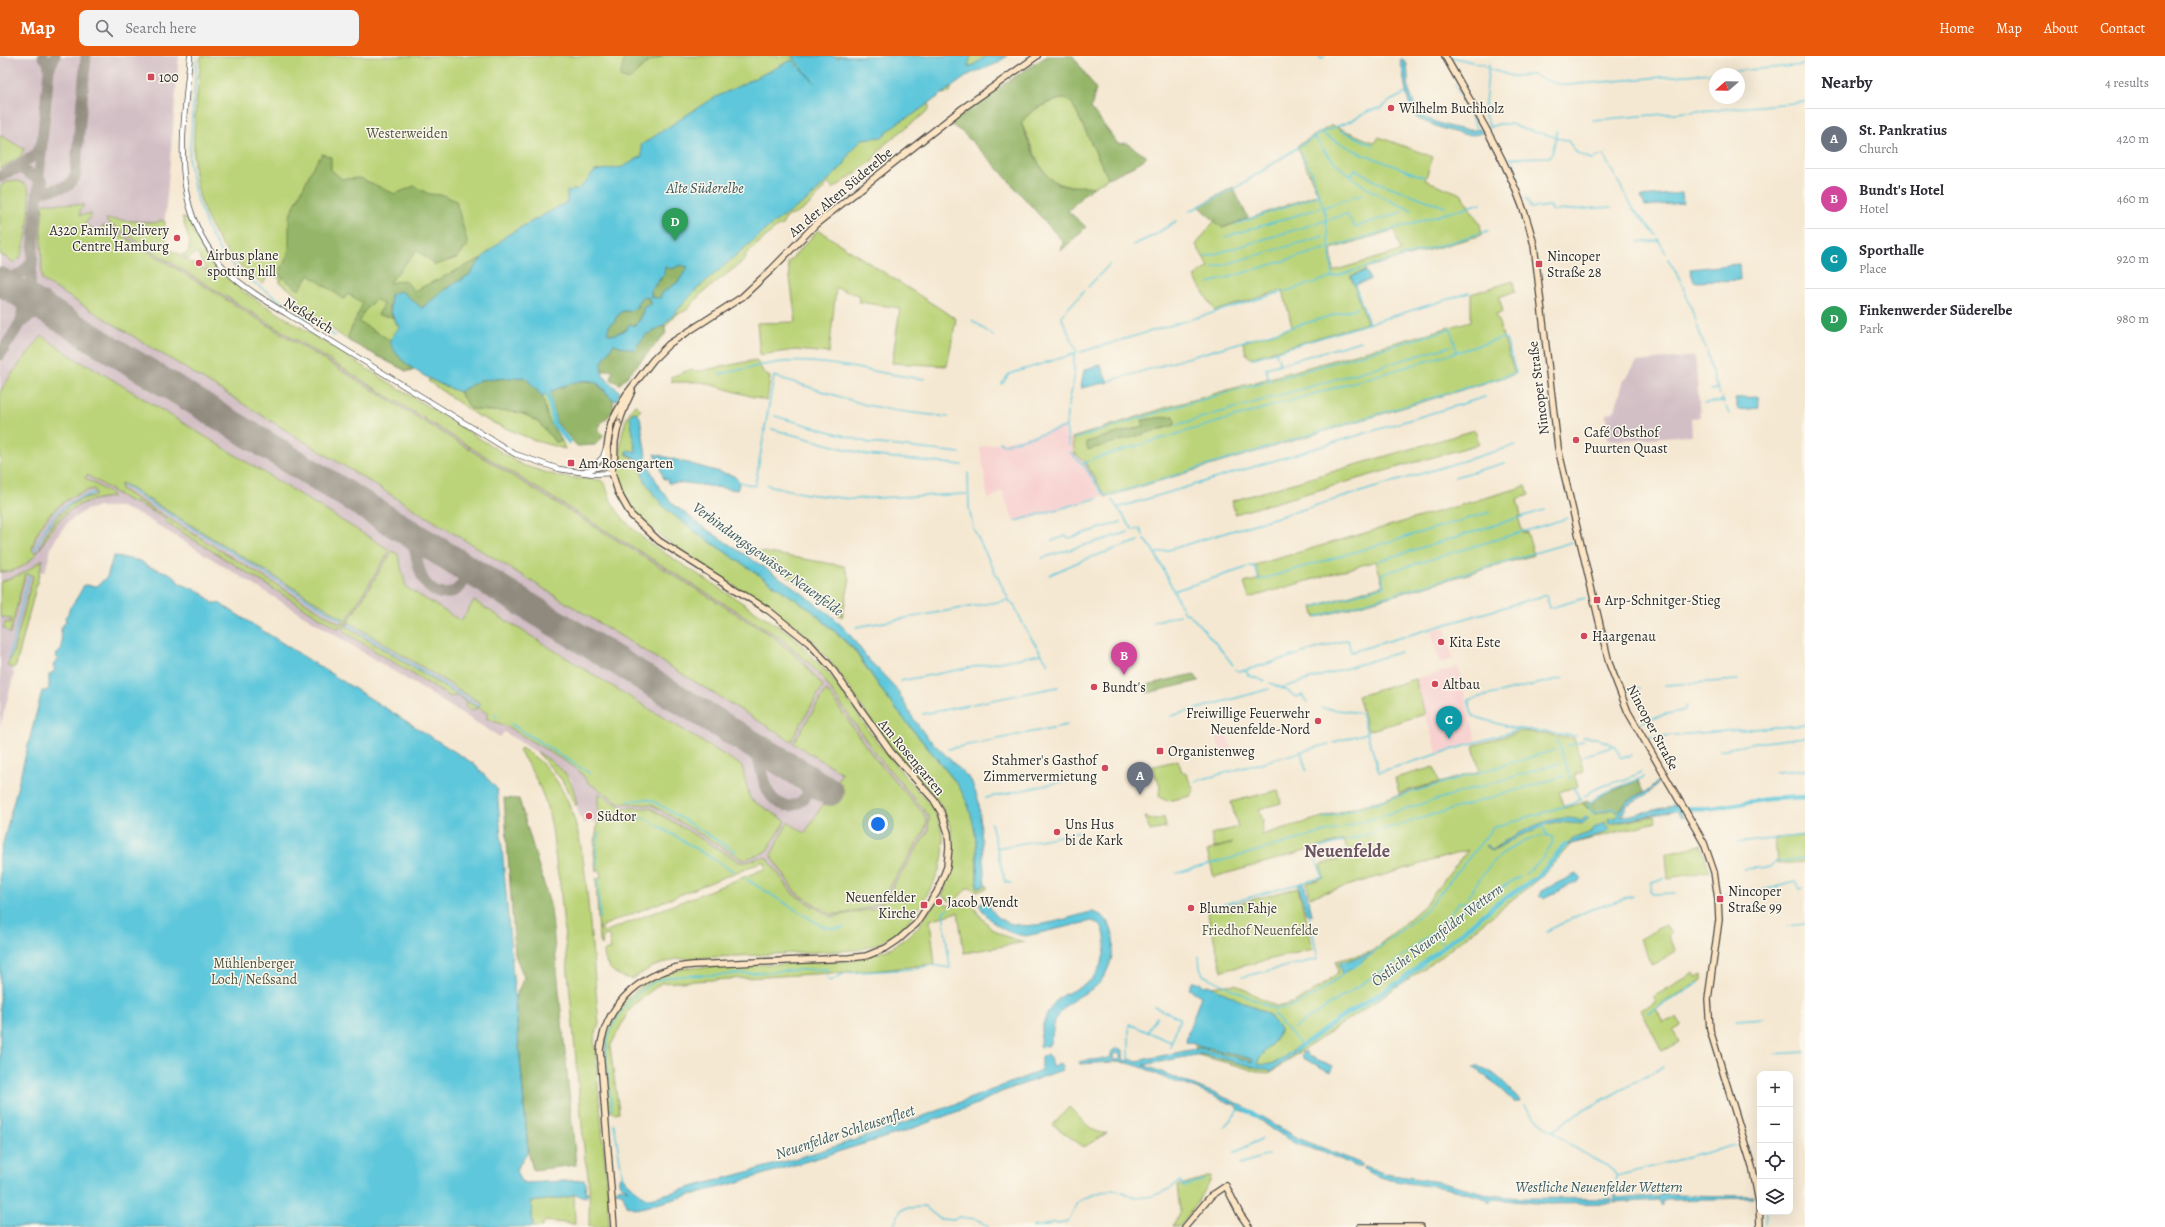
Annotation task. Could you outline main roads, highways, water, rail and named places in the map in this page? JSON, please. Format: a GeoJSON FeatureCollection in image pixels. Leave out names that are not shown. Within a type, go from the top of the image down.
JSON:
{"type":"FeatureCollection","features":[{"type":"Feature","properties":{"kind":"main road","name":"An der Alten Süderelbe"},"geometry":{"type":"LineString","coordinates":[[612,471],[608,460],[607,447],[609,430],[616,412],[626,395],[669,344],[742,297],[771,270],[798,241],[833,210],[962,108],[1037,56]]}},
{"type":"Feature","properties":{"kind":"main road","name":"Nincoper Straße"},"geometry":{"type":"LineString","coordinates":[[1445,56],[1487,132],[1520,198],[1534,246],[1558,448],[1609,663],[1628,712],[1704,843],[1710,860],[1718,899],[1718,933],[1708,999],[1710,1030],[1754,1177],[1759,1203],[1760,1227]]}},
{"type":"Feature","properties":{"kind":"main road","name":"An der Alten Süderelbe"},"geometry":{"type":"LineString","coordinates":[[612,471],[615,462],[615,442],[619,423],[634,387]]}},
{"type":"Feature","properties":{"kind":"main road","name":"Am Rosengarten"},"geometry":{"type":"LineString","coordinates":[[612,471],[623,503],[631,515],[646,531],[697,566],[782,620],[822,657],[882,740],[936,804],[946,826],[949,847],[945,876],[935,896],[916,924],[891,945],[872,954],[856,957],[688,966],[657,973],[631,990],[613,1011],[602,1036],[601,1065],[614,1227]]}},
{"type":"Feature","properties":{"kind":"main road"},"geometry":{"type":"LineString","coordinates":[[1185,1227],[1211,1196],[1226,1186],[1240,1214],[1249,1227]]}},
{"type":"Feature","properties":{"kind":"main road"},"geometry":{"type":"LineString","coordinates":[[1360,1227],[1421,1227]]}},
{"type":"Feature","properties":{"kind":"water","name":"Alte Süderelbe"},"geometry":{"type":"Polygon","coordinates":[[[791,56],[834,56],[838,58],[841,56],[971,56],[968,67],[970,67],[987,56],[1007,56],[996,64],[970,74],[914,114],[896,124],[882,137],[862,139],[849,154],[844,165],[810,198],[771,225],[696,290],[664,325],[646,335],[633,350],[614,344],[601,365],[601,370],[607,379],[620,392],[616,401],[610,397],[601,386],[595,382],[589,381],[568,384],[542,396],[525,377],[480,380],[459,392],[418,372],[400,358],[394,349],[390,340],[399,327],[391,311],[391,294],[401,291],[422,308],[446,289],[469,275],[482,258],[507,235],[567,202],[567,191],[579,189],[595,171],[623,167],[642,156],[641,145],[708,101],[792,60],[815,83],[791,56]],[[680,265],[672,269],[665,267],[664,274],[651,290],[651,297],[660,298],[662,293],[678,282],[688,267],[680,265]],[[643,296],[636,304],[640,307],[636,307],[631,311],[622,311],[615,319],[616,321],[610,324],[607,333],[613,335],[626,330],[629,324],[634,326],[640,320],[644,307],[651,304],[648,297],[643,296]]]}},
{"type":"Feature","properties":{"kind":"water"},"geometry":{"type":"Polygon","coordinates":[[[1402,59],[1405,61],[1405,65],[1407,64],[1409,91],[1418,114],[1440,124],[1466,130],[1480,129],[1482,133],[1468,135],[1450,131],[1417,118],[1407,98],[1400,60],[1402,59]]]}},
{"type":"Feature","properties":{"kind":"water"},"geometry":{"type":"Polygon","coordinates":[[[1682,193],[1683,203],[1645,206],[1641,197],[1682,193]]]}},
{"type":"Feature","properties":{"kind":"water"},"geometry":{"type":"Polygon","coordinates":[[[1739,264],[1740,280],[1694,282],[1690,269],[1739,264]]]}},
{"type":"Feature","properties":{"kind":"water"},"geometry":{"type":"Polygon","coordinates":[[[1366,271],[1370,280],[1354,285],[1351,276],[1366,271]]]}},
{"type":"Feature","properties":{"kind":"water"},"geometry":{"type":"Polygon","coordinates":[[[1100,364],[1108,382],[1081,388],[1084,370],[1100,364]]]}},
{"type":"Feature","properties":{"kind":"water"},"geometry":{"type":"Polygon","coordinates":[[[1758,397],[1759,408],[1738,410],[1735,398],[1758,397]]]}},
{"type":"Feature","properties":{"kind":"water"},"geometry":{"type":"Polygon","coordinates":[[[636,412],[640,417],[646,456],[651,471],[660,488],[673,504],[703,527],[791,585],[832,616],[847,631],[868,659],[895,687],[913,718],[926,736],[971,780],[979,802],[985,885],[983,887],[980,886],[978,888],[977,886],[977,858],[975,831],[972,818],[968,805],[955,781],[890,702],[854,649],[811,610],[697,533],[667,510],[654,495],[645,481],[638,460],[625,452],[629,450],[636,452],[630,417],[632,413],[636,412]]]}},
{"type":"Feature","properties":{"kind":"water"},"geometry":{"type":"Polygon","coordinates":[[[655,454],[734,476],[740,482],[737,490],[687,483],[668,483],[667,479],[664,479],[655,454]]]}},
{"type":"Feature","properties":{"kind":"water","name":"Mühlenberger Loch/ Neßsand"},"geometry":{"type":"Polygon","coordinates":[[[115,556],[141,561],[147,566],[169,573],[174,576],[179,583],[201,592],[213,603],[219,603],[474,764],[497,789],[528,1151],[516,1170],[520,1180],[525,1183],[584,1180],[586,1183],[585,1192],[588,1192],[586,1197],[574,1194],[568,1197],[531,1202],[533,1227],[0,1227],[0,855],[42,691],[46,691],[49,688],[49,675],[55,670],[53,665],[58,660],[56,655],[62,649],[61,628],[66,621],[65,617],[84,585],[97,586],[107,577],[113,557],[115,556]]]}},
{"type":"Feature","properties":{"kind":"water"},"geometry":{"type":"Polygon","coordinates":[[[1660,779],[1661,781],[1647,794],[1627,805],[1621,817],[1673,806],[1677,806],[1684,816],[1682,817],[1676,810],[1609,824],[1608,819],[1616,817],[1627,801],[1649,790],[1660,779]]]}},
{"type":"Feature","properties":{"kind":"water"},"geometry":{"type":"Polygon","coordinates":[[[1586,816],[1589,818],[1582,824],[1557,822],[1548,824],[1515,838],[1492,851],[1485,846],[1487,844],[1491,849],[1495,848],[1505,841],[1533,827],[1553,820],[1572,818],[1581,821],[1586,816]]]}},
{"type":"Feature","properties":{"kind":"water"},"geometry":{"type":"Polygon","coordinates":[[[1604,822],[1609,829],[1607,832],[1562,847],[1575,838],[1591,832],[1594,828],[1604,822]]]}},
{"type":"Feature","properties":{"kind":"water"},"geometry":{"type":"Polygon","coordinates":[[[1576,874],[1581,877],[1579,881],[1544,898],[1539,896],[1541,891],[1576,874]]]}},
{"type":"Feature","properties":{"kind":"water"},"geometry":{"type":"Polygon","coordinates":[[[1304,883],[1312,914],[1309,915],[1306,913],[1298,884],[1304,883]]]}},
{"type":"Feature","properties":{"kind":"water"},"geometry":{"type":"Polygon","coordinates":[[[981,902],[988,903],[996,915],[1007,922],[1020,925],[1050,923],[1091,912],[1098,914],[1106,920],[1112,931],[1113,953],[1108,969],[1095,987],[1072,1001],[1060,1012],[1055,1021],[1051,1041],[1047,1048],[1044,1046],[1042,1048],[1040,1046],[1042,1028],[1046,1017],[1056,1001],[1064,995],[1083,986],[1095,976],[1104,954],[1105,934],[1103,929],[1100,925],[1092,921],[1026,936],[1018,935],[1004,930],[993,922],[979,905],[981,902]]]}},
{"type":"Feature","properties":{"kind":"water"},"geometry":{"type":"Polygon","coordinates":[[[1374,953],[1342,975],[1339,963],[1374,953]]]}},
{"type":"Feature","properties":{"kind":"water"},"geometry":{"type":"Polygon","coordinates":[[[1193,981],[1201,983],[1204,986],[1208,985],[1268,1014],[1280,1029],[1275,1040],[1258,1060],[1259,1064],[1271,1064],[1285,1056],[1299,1045],[1302,1048],[1271,1071],[1201,1054],[1144,1065],[1226,1098],[1249,1109],[1249,1113],[1239,1110],[1237,1106],[1186,1085],[1169,1080],[1144,1068],[1128,1063],[1115,1062],[1115,1060],[1119,1060],[1121,1058],[1119,1054],[1116,1053],[1113,1055],[1114,1062],[1080,1064],[1079,1062],[1110,1058],[1112,1051],[1117,1048],[1123,1050],[1123,1058],[1125,1061],[1128,1061],[1129,1059],[1137,1061],[1200,1048],[1253,1062],[1252,1059],[1186,1042],[1201,996],[1189,989],[1193,981]]]}},
{"type":"Feature","properties":{"kind":"water"},"geometry":{"type":"Polygon","coordinates":[[[1305,1051],[1309,1056],[1333,1066],[1330,1072],[1303,1058],[1302,1054],[1305,1051]]]}},
{"type":"Feature","properties":{"kind":"water"},"geometry":{"type":"Polygon","coordinates":[[[1046,1054],[1050,1057],[1052,1066],[1061,1064],[1063,1067],[1062,1070],[1001,1092],[977,1104],[906,1131],[732,1184],[637,1209],[626,1205],[623,1194],[615,1191],[620,1187],[628,1190],[619,1183],[619,1178],[621,1176],[644,1197],[651,1198],[844,1144],[924,1116],[1041,1071],[1041,1056],[1043,1057],[1046,1054]]]}},
{"type":"Feature","properties":{"kind":"water"},"geometry":{"type":"Polygon","coordinates":[[[1473,1067],[1480,1067],[1493,1073],[1510,1089],[1520,1102],[1514,1102],[1493,1082],[1473,1067]]]}},
{"type":"Feature","properties":{"kind":"water"},"geometry":{"type":"Polygon","coordinates":[[[1255,1113],[1298,1138],[1362,1164],[1362,1166],[1357,1167],[1331,1155],[1294,1143],[1256,1118],[1253,1115],[1255,1113]]]}},
{"type":"Feature","properties":{"kind":"water"},"geometry":{"type":"Polygon","coordinates":[[[1365,1166],[1385,1174],[1446,1183],[1492,1195],[1519,1198],[1612,1199],[1612,1203],[1549,1204],[1492,1199],[1489,1202],[1487,1199],[1450,1189],[1380,1177],[1364,1169],[1365,1166]]]}},
{"type":"Feature","properties":{"kind":"water"},"geometry":{"type":"Polygon","coordinates":[[[1615,1195],[1618,1199],[1661,1195],[1754,1196],[1754,1198],[1667,1200],[1663,1201],[1662,1206],[1659,1200],[1614,1203],[1615,1195]]]}},
{"type":"Feature","properties":{"kind":"waterway"},"geometry":{"type":"LineString","coordinates":[[197,56],[189,161],[195,193],[208,229],[220,251],[243,275],[285,304]]}},
{"type":"Feature","properties":{"kind":"waterway"},"geometry":{"type":"LineString","coordinates":[[1319,56],[1321,59],[1325,56]]}},
{"type":"Feature","properties":{"kind":"waterway"},"geometry":{"type":"LineString","coordinates":[[1452,57],[1484,65],[1489,69],[1512,76],[1532,75],[1558,84],[1567,85],[1805,65]]}},
{"type":"Feature","properties":{"kind":"waterway"},"geometry":{"type":"LineString","coordinates":[[1489,64],[1484,113],[1490,127]]}},
{"type":"Feature","properties":{"kind":"waterway"},"geometry":{"type":"LineString","coordinates":[[1455,85],[1478,131]]}},
{"type":"Feature","properties":{"kind":"waterway"},"geometry":{"type":"LineString","coordinates":[[1190,211],[1239,186],[1320,133],[1351,121],[1369,111],[1381,108],[1390,101],[1406,93]]}},
{"type":"Feature","properties":{"kind":"waterway"},"geometry":{"type":"LineString","coordinates":[[1593,120],[1805,102]]}},
{"type":"Feature","properties":{"kind":"waterway"},"geometry":{"type":"LineString","coordinates":[[1487,128],[1499,124],[1511,124],[1522,129],[1568,141],[1577,153],[1591,159],[1603,155],[1634,210],[1656,235]]}},
{"type":"Feature","properties":{"kind":"waterway"},"geometry":{"type":"LineString","coordinates":[[1340,130],[1373,145]]}},
{"type":"Feature","properties":{"kind":"waterway"},"geometry":{"type":"LineString","coordinates":[[1509,158],[1549,157],[1552,154],[1557,131]]}},
{"type":"Feature","properties":{"kind":"waterway"},"geometry":{"type":"LineString","coordinates":[[1320,133],[1362,154],[1424,177]]}},
{"type":"Feature","properties":{"kind":"waterway"},"geometry":{"type":"LineString","coordinates":[[1314,137],[1333,161],[1357,181],[1384,198],[1412,210]]}},
{"type":"Feature","properties":{"kind":"waterway"},"geometry":{"type":"LineString","coordinates":[[1301,152],[1311,171],[1325,213],[1333,277]]}},
{"type":"Feature","properties":{"kind":"waterway"},"geometry":{"type":"LineString","coordinates":[[1513,159],[1518,176]]}},
{"type":"Feature","properties":{"kind":"waterway"},"geometry":{"type":"LineString","coordinates":[[1351,175],[1355,169],[1377,182],[1445,207]]}},
{"type":"Feature","properties":{"kind":"waterway"},"geometry":{"type":"LineString","coordinates":[[1324,207],[1363,194]]}},
{"type":"Feature","properties":{"kind":"waterway"},"geometry":{"type":"LineString","coordinates":[[1236,224],[1320,195]]}},
{"type":"Feature","properties":{"kind":"waterway"},"geometry":{"type":"LineString","coordinates":[[1526,198],[1531,208],[1550,206],[1553,211],[1611,207]]}},
{"type":"Feature","properties":{"kind":"waterway"},"geometry":{"type":"LineString","coordinates":[[1209,283],[1481,203]]}},
{"type":"Feature","properties":{"kind":"waterway"},"geometry":{"type":"LineString","coordinates":[[1225,237],[1320,208]]}},
{"type":"Feature","properties":{"kind":"waterway"},"geometry":{"type":"LineString","coordinates":[[1205,257],[1347,214],[1354,227],[1403,212]]}},
{"type":"Feature","properties":{"kind":"waterway"},"geometry":{"type":"LineString","coordinates":[[1133,245],[1153,236],[1176,221]]}},
{"type":"Feature","properties":{"kind":"waterway"},"geometry":{"type":"LineString","coordinates":[[1081,352],[1488,231]]}},
{"type":"Feature","properties":{"kind":"waterway"},"geometry":{"type":"LineString","coordinates":[[1212,268],[1324,236]]}},
{"type":"Feature","properties":{"kind":"waterway"},"geometry":{"type":"LineString","coordinates":[[1658,239],[1666,253]]}},
{"type":"Feature","properties":{"kind":"waterway"},"geometry":{"type":"LineString","coordinates":[[1639,242],[1659,241]]}},
{"type":"Feature","properties":{"kind":"waterway"},"geometry":{"type":"LineString","coordinates":[[1668,259],[1681,281]]}},
{"type":"Feature","properties":{"kind":"waterway"},"geometry":{"type":"LineString","coordinates":[[1088,287],[1109,265]]}},
{"type":"Feature","properties":{"kind":"waterway"},"geometry":{"type":"LineString","coordinates":[[1682,284],[1696,321]]}},
{"type":"Feature","properties":{"kind":"waterway"},"geometry":{"type":"LineString","coordinates":[[1355,285],[1369,324]]}},
{"type":"Feature","properties":{"kind":"waterway"},"geometry":{"type":"LineString","coordinates":[[1068,407],[1074,380],[1074,354],[1077,352],[1061,316],[1084,291]]}},
{"type":"Feature","properties":{"kind":"waterway"},"geometry":{"type":"LineString","coordinates":[[1251,359],[1469,293]]}},
{"type":"Feature","properties":{"kind":"waterway"},"geometry":{"type":"LineString","coordinates":[[1109,381],[1357,308]]}},
{"type":"Feature","properties":{"kind":"waterway"},"geometry":{"type":"LineString","coordinates":[[295,311],[335,336]]}},
{"type":"Feature","properties":{"kind":"waterway"},"geometry":{"type":"LineString","coordinates":[[972,320],[993,336]]}},
{"type":"Feature","properties":{"kind":"waterway"},"geometry":{"type":"LineString","coordinates":[[1697,325],[1705,348]]}},
{"type":"Feature","properties":{"kind":"waterway"},"geometry":{"type":"LineString","coordinates":[[1109,495],[1516,373],[1506,339],[1502,338],[1457,352],[1451,329],[1269,381]]}},
{"type":"Feature","properties":{"kind":"waterway"},"geometry":{"type":"LineString","coordinates":[[1280,364],[1361,341]]}},
{"type":"Feature","properties":{"kind":"waterway"},"geometry":{"type":"LineString","coordinates":[[1176,425],[1451,346]]}},
{"type":"Feature","properties":{"kind":"waterway"},"geometry":{"type":"LineString","coordinates":[[1074,439],[1172,408],[1269,381],[1266,368],[1280,364],[1276,352]]}},
{"type":"Feature","properties":{"kind":"waterway"},"geometry":{"type":"LineString","coordinates":[[1092,459],[1457,352]]}},
{"type":"Feature","properties":{"kind":"waterway"},"geometry":{"type":"LineString","coordinates":[[1707,352],[1714,380],[1720,394]]}},
{"type":"Feature","properties":{"kind":"waterway"},"geometry":{"type":"LineString","coordinates":[[1002,384],[1009,374],[1074,354]]}},
{"type":"Feature","properties":{"kind":"waterway"},"geometry":{"type":"LineString","coordinates":[[720,374],[767,364],[800,361],[817,362],[925,379]]}},
{"type":"Feature","properties":{"kind":"waterway"},"geometry":{"type":"LineString","coordinates":[[740,482],[755,486],[774,376],[866,405],[898,411],[948,417]]}},
{"type":"Feature","properties":{"kind":"waterway"},"geometry":{"type":"LineString","coordinates":[[547,389],[554,424],[569,442]]}},
{"type":"Feature","properties":{"kind":"waterway"},"geometry":{"type":"LineString","coordinates":[[1711,390],[1717,389]]}},
{"type":"Feature","properties":{"kind":"waterway"},"geometry":{"type":"LineString","coordinates":[[1117,508],[1485,397]]}},
{"type":"Feature","properties":{"kind":"waterway"},"geometry":{"type":"LineString","coordinates":[[1722,398],[1724,403]]}},
{"type":"Feature","properties":{"kind":"waterway"},"geometry":{"type":"LineString","coordinates":[[1704,403],[1723,401]]}},
{"type":"Feature","properties":{"kind":"waterway"},"geometry":{"type":"LineString","coordinates":[[1726,407],[1729,414]]}},
{"type":"Feature","properties":{"kind":"waterway"},"geometry":{"type":"LineString","coordinates":[[1067,411],[1066,427],[1069,446]]}},
{"type":"Feature","properties":{"kind":"waterway"},"geometry":{"type":"LineString","coordinates":[[775,416],[870,443],[960,453]]}},
{"type":"Feature","properties":{"kind":"waterway"},"geometry":{"type":"LineString","coordinates":[[1000,442],[1003,445],[1066,427]]}},
{"type":"Feature","properties":{"kind":"waterway"},"geometry":{"type":"LineString","coordinates":[[772,429],[867,455],[962,465]]}},
{"type":"Feature","properties":{"kind":"waterway"},"geometry":{"type":"LineString","coordinates":[[1155,554],[1516,445]]}},
{"type":"Feature","properties":{"kind":"waterway"},"geometry":{"type":"LineString","coordinates":[[1070,452],[1085,467],[1103,494],[1110,496]]}},
{"type":"Feature","properties":{"kind":"waterway"},"geometry":{"type":"LineString","coordinates":[[1083,464],[1088,461]]}},
{"type":"Feature","properties":{"kind":"waterway"},"geometry":{"type":"LineString","coordinates":[[1455,477],[1504,463]]}},
{"type":"Feature","properties":{"kind":"waterway"},"geometry":{"type":"LineString","coordinates":[[968,473],[969,507],[973,528],[1009,600],[1015,607],[1026,630],[1048,664]]}},
{"type":"Feature","properties":{"kind":"waterway"},"geometry":{"type":"LineString","coordinates":[[122,485],[343,621]]}},
{"type":"Feature","properties":{"kind":"waterway"},"geometry":{"type":"LineString","coordinates":[[767,485],[807,494],[851,499],[966,494]]}},
{"type":"Feature","properties":{"kind":"waterway"},"geometry":{"type":"LineString","coordinates":[[35,550],[45,529],[57,513],[72,502],[94,493]]}},
{"type":"Feature","properties":{"kind":"waterway"},"geometry":{"type":"LineString","coordinates":[[1016,521],[1098,498]]}},
{"type":"Feature","properties":{"kind":"waterway"},"geometry":{"type":"LineString","coordinates":[[1112,500],[1133,530],[1140,529],[1143,535]]}},
{"type":"Feature","properties":{"kind":"waterway"},"geometry":{"type":"LineString","coordinates":[[1378,561],[1544,510]]}},
{"type":"Feature","properties":{"kind":"waterway"},"geometry":{"type":"LineString","coordinates":[[1173,591],[1252,566],[1256,568],[1259,580],[1490,512]]}},
{"type":"Feature","properties":{"kind":"waterway"},"geometry":{"type":"LineString","coordinates":[[1314,607],[1384,586],[1382,574],[1568,518]]}},
{"type":"Feature","properties":{"kind":"waterway"},"geometry":{"type":"LineString","coordinates":[[1052,541],[1066,536],[1069,538],[1121,522]]}},
{"type":"Feature","properties":{"kind":"waterway"},"geometry":{"type":"LineString","coordinates":[[1042,558],[1129,532]]}},
{"type":"Feature","properties":{"kind":"waterway"},"geometry":{"type":"LineString","coordinates":[[1144,539],[1149,544],[1160,562],[1184,613],[1189,614]]}},
{"type":"Feature","properties":{"kind":"waterway"},"geometry":{"type":"LineString","coordinates":[[1049,575],[1083,560],[1139,541]]}},
{"type":"Feature","properties":{"kind":"waterway"},"geometry":{"type":"LineString","coordinates":[[1316,617],[1572,542]]}},
{"type":"Feature","properties":{"kind":"waterway"},"geometry":{"type":"LineString","coordinates":[[9,658],[29,576]]}},
{"type":"Feature","properties":{"kind":"waterway"},"geometry":{"type":"LineString","coordinates":[[1235,669],[1238,671],[1246,670],[1346,640],[1348,640],[1351,652],[1546,595],[1550,608],[1585,598]]}},
{"type":"Feature","properties":{"kind":"waterway"},"geometry":{"type":"LineString","coordinates":[[856,627],[1008,600]]}},
{"type":"Feature","properties":{"kind":"waterway"},"geometry":{"type":"LineString","coordinates":[[1153,622],[1179,615]]}},
{"type":"Feature","properties":{"kind":"waterway"},"geometry":{"type":"LineString","coordinates":[[1191,616],[1233,665]]}},
{"type":"Feature","properties":{"kind":"waterway"},"geometry":{"type":"LineString","coordinates":[[349,625],[479,706]]}},
{"type":"Feature","properties":{"kind":"waterway"},"geometry":{"type":"LineString","coordinates":[[1281,688],[1400,652]]}},
{"type":"Feature","properties":{"kind":"waterway"},"geometry":{"type":"LineString","coordinates":[[900,681],[1041,654]]}},
{"type":"Feature","properties":{"kind":"waterway"},"geometry":{"type":"LineString","coordinates":[[1246,670],[1248,675],[1264,681]]}},
{"type":"Feature","properties":{"kind":"waterway"},"geometry":{"type":"LineString","coordinates":[[1563,678],[1468,700],[1473,716],[1512,728],[1576,736]]}},
{"type":"Feature","properties":{"kind":"waterway"},"geometry":{"type":"LineString","coordinates":[[1665,685],[1738,680]]}},
{"type":"Feature","properties":{"kind":"waterway"},"geometry":{"type":"LineString","coordinates":[[1270,683],[1288,691],[1296,697],[1302,695],[1307,702]]}},
{"type":"Feature","properties":{"kind":"waterway"},"geometry":{"type":"LineString","coordinates":[[923,714],[1058,687]]}},
{"type":"Feature","properties":{"kind":"waterway"},"geometry":{"type":"LineString","coordinates":[[1627,690],[1640,688]]}},
{"type":"Feature","properties":{"kind":"waterway"},"geometry":{"type":"LineString","coordinates":[[1171,716],[1269,689]]}},
{"type":"Feature","properties":{"kind":"waterway"},"geometry":{"type":"LineString","coordinates":[[1641,723],[1649,718],[1685,710],[1686,706]]}},
{"type":"Feature","properties":{"kind":"waterway"},"geometry":{"type":"LineString","coordinates":[[1322,708],[1361,713],[1379,772],[1520,729]]}},
{"type":"Feature","properties":{"kind":"waterway"},"geometry":{"type":"LineString","coordinates":[[494,714],[497,717]]}},
{"type":"Feature","properties":{"kind":"waterway"},"geometry":{"type":"LineString","coordinates":[[511,724],[589,773]]}},
{"type":"Feature","properties":{"kind":"waterway"},"geometry":{"type":"LineString","coordinates":[[948,749],[1067,725]]}},
{"type":"Feature","properties":{"kind":"waterway"},"geometry":{"type":"LineString","coordinates":[[1649,737],[1805,725]]}},
{"type":"Feature","properties":{"kind":"waterway"},"geometry":{"type":"LineString","coordinates":[[1334,742],[1367,733]]}},
{"type":"Feature","properties":{"kind":"waterway"},"geometry":{"type":"LineString","coordinates":[[1583,737],[1596,738],[1615,746],[1621,758],[1632,755]]}},
{"type":"Feature","properties":{"kind":"waterway"},"geometry":{"type":"LineString","coordinates":[[1720,750],[1756,743],[1805,737]]}},
{"type":"Feature","properties":{"kind":"waterway"},"geometry":{"type":"LineString","coordinates":[[1557,740],[1571,779]]}},
{"type":"Feature","properties":{"kind":"waterway"},"geometry":{"type":"LineString","coordinates":[[1567,746],[1584,741]]}},
{"type":"Feature","properties":{"kind":"waterway"},"geometry":{"type":"LineString","coordinates":[[1196,781],[1329,744]]}},
{"type":"Feature","properties":{"kind":"waterway"},"geometry":{"type":"LineString","coordinates":[[1582,756],[1615,746]]}},
{"type":"Feature","properties":{"kind":"waterway"},"geometry":{"type":"LineString","coordinates":[[1324,818],[1555,750]]}},
{"type":"Feature","properties":{"kind":"waterway"},"geometry":{"type":"LineString","coordinates":[[1301,752],[1306,770]]}},
{"type":"Feature","properties":{"kind":"waterway"},"geometry":{"type":"LineString","coordinates":[[1344,827],[1560,763]]}},
{"type":"Feature","properties":{"kind":"waterway"},"geometry":{"type":"LineString","coordinates":[[1775,772],[1805,770]]}},
{"type":"Feature","properties":{"kind":"waterway"},"geometry":{"type":"LineString","coordinates":[[1585,796],[1592,791],[1627,779],[1641,772]]}},
{"type":"Feature","properties":{"kind":"waterway"},"geometry":{"type":"LineString","coordinates":[[1348,840],[1564,776]]}},
{"type":"Feature","properties":{"kind":"waterway"},"geometry":{"type":"LineString","coordinates":[[1620,811],[1613,808],[1592,813],[1588,804],[1601,794],[1644,777]]}},
{"type":"Feature","properties":{"kind":"waterway"},"geometry":{"type":"LineString","coordinates":[[986,798],[1075,779]]}},
{"type":"Feature","properties":{"kind":"waterway"},"geometry":{"type":"LineString","coordinates":[[1573,787],[1581,800]]}},
{"type":"Feature","properties":{"kind":"waterway","name":"Östliche Neuenfelder Wettern"},"geometry":{"type":"LineString","coordinates":[[1674,809],[1713,808],[1768,799],[1805,797]]}},
{"type":"Feature","properties":{"kind":"waterway"},"geometry":{"type":"LineString","coordinates":[[628,801],[647,799],[655,802],[736,852]]}},
{"type":"Feature","properties":{"kind":"waterway"},"geometry":{"type":"LineString","coordinates":[[1368,957],[1427,909],[1494,827],[1572,804],[1582,799]]}},
{"type":"Feature","properties":{"kind":"waterway"},"geometry":{"type":"LineString","coordinates":[[629,820],[645,818],[733,871]]}},
{"type":"Feature","properties":{"kind":"waterway"},"geometry":{"type":"LineString","coordinates":[[991,823],[1005,882],[1011,883]]}},
{"type":"Feature","properties":{"kind":"waterway"},"geometry":{"type":"LineString","coordinates":[[1542,825],[1546,834]]}},
{"type":"Feature","properties":{"kind":"waterway"},"geometry":{"type":"LineString","coordinates":[[1177,873],[1340,828]]}},
{"type":"Feature","properties":{"kind":"waterway"},"geometry":{"type":"LineString","coordinates":[[997,848],[1081,832]]}},
{"type":"Feature","properties":{"kind":"waterway"},"geometry":{"type":"LineString","coordinates":[[598,870],[596,849],[599,833]]}},
{"type":"Feature","properties":{"kind":"waterway"},"geometry":{"type":"LineString","coordinates":[[1737,843],[1805,835]]}},
{"type":"Feature","properties":{"kind":"waterway"},"geometry":{"type":"LineString","coordinates":[[1467,898],[1486,870],[1510,848],[1531,839],[1546,836],[1552,837],[1553,842],[1543,859],[1525,874]]}},
{"type":"Feature","properties":{"kind":"waterway"},"geometry":{"type":"LineString","coordinates":[[1207,909],[1323,877],[1312,850],[1344,841]]}},
{"type":"Feature","properties":{"kind":"waterway","name":"Östliche Neuenfelder Wettern"},"geometry":{"type":"LineString","coordinates":[[1297,1049],[1345,1015],[1401,981],[1498,903],[1540,875],[1566,844]]}},
{"type":"Feature","properties":{"kind":"waterway"},"geometry":{"type":"LineString","coordinates":[[1743,869],[1770,867],[1776,862],[1805,858]]}},
{"type":"Feature","properties":{"kind":"waterway"},"geometry":{"type":"LineString","coordinates":[[1465,901],[1463,907],[1465,910],[1469,909],[1520,876]]}},
{"type":"Feature","properties":{"kind":"waterway"},"geometry":{"type":"LineString","coordinates":[[1665,878],[1652,882],[1651,892],[1653,894],[1675,893]]}},
{"type":"Feature","properties":{"kind":"waterway"},"geometry":{"type":"LineString","coordinates":[[598,879],[600,918]]}},
{"type":"Feature","properties":{"kind":"waterway"},"geometry":{"type":"LineString","coordinates":[[746,879],[822,926],[834,929],[844,927]]}},
{"type":"Feature","properties":{"kind":"waterway"},"geometry":{"type":"LineString","coordinates":[[1724,894],[1768,889],[1795,882],[1799,889],[1802,888]]}},
{"type":"Feature","properties":{"kind":"waterway"},"geometry":{"type":"LineString","coordinates":[[1547,931],[1587,911],[1633,896]]}},
{"type":"Feature","properties":{"kind":"waterway"},"geometry":{"type":"LineString","coordinates":[[1294,1028],[1394,963],[1432,933],[1460,901],[1463,903]]}},
{"type":"Feature","properties":{"kind":"waterway"},"geometry":{"type":"LineString","coordinates":[[612,1110],[607,1060],[607,1044],[609,1035],[620,1014],[644,988],[662,979],[682,976],[828,969],[827,979],[830,981],[845,973],[913,969],[931,965],[950,968],[943,912],[948,909]]}},
{"type":"Feature","properties":{"kind":"waterway"},"geometry":{"type":"LineString","coordinates":[[1242,977],[1318,959],[1309,915]]}},
{"type":"Feature","properties":{"kind":"waterway"},"geometry":{"type":"LineString","coordinates":[[1787,926],[1805,924]]}},
{"type":"Feature","properties":{"kind":"waterway"},"geometry":{"type":"LineString","coordinates":[[1432,933],[1446,947]]}},
{"type":"Feature","properties":{"kind":"waterway"},"geometry":{"type":"LineString","coordinates":[[1199,956],[1200,967],[1203,975],[1274,1009],[1284,1008],[1303,1002],[1345,973]]}},
{"type":"Feature","properties":{"kind":"waterway"},"geometry":{"type":"LineString","coordinates":[[1352,968],[1362,962]]}},
{"type":"Feature","properties":{"kind":"waterway"},"geometry":{"type":"LineString","coordinates":[[1648,1013],[1699,983]]}},
{"type":"Feature","properties":{"kind":"waterway"},"geometry":{"type":"LineString","coordinates":[[1154,1007],[1180,1018],[1170,1047]]}},
{"type":"Feature","properties":{"kind":"waterway"},"geometry":{"type":"LineString","coordinates":[[1273,1014],[1301,1045]]}},
{"type":"Feature","properties":{"kind":"waterway"},"geometry":{"type":"LineString","coordinates":[[1148,1031],[1157,1017]]}},
{"type":"Feature","properties":{"kind":"waterway"},"geometry":{"type":"LineString","coordinates":[[1737,1020],[1764,1018]]}},
{"type":"Feature","properties":{"kind":"waterway"},"geometry":{"type":"LineString","coordinates":[[1129,1061],[1129,1024],[1171,1042]]}},
{"type":"Feature","properties":{"kind":"waterway"},"geometry":{"type":"LineString","coordinates":[[1775,1054],[1805,1052]]}},
{"type":"Feature","properties":{"kind":"waterway"},"geometry":{"type":"LineString","coordinates":[[1552,1132],[1572,1117],[1663,1067]]}},
{"type":"Feature","properties":{"kind":"waterway"},"geometry":{"type":"LineString","coordinates":[[1524,1106],[1556,1134],[1582,1152],[1609,1167],[1617,1176]]}},
{"type":"Feature","properties":{"kind":"waterway"},"geometry":{"type":"LineString","coordinates":[[1224,1127],[1240,1109]]}},
{"type":"Feature","properties":{"kind":"waterway","name":"Westliche Neuenfelder Wettern"},"geometry":{"type":"LineString","coordinates":[[1244,1109],[1258,1117]]}},
{"type":"Feature","properties":{"kind":"waterway"},"geometry":{"type":"LineString","coordinates":[[614,1124],[623,1179]]}},
{"type":"Feature","properties":{"kind":"waterway"},"geometry":{"type":"LineString","coordinates":[[1234,1153],[1261,1139]]}},
{"type":"Feature","properties":{"kind":"waterway"},"geometry":{"type":"LineString","coordinates":[[1615,1190],[1617,1176],[1735,1145]]}},
{"type":"Feature","properties":{"kind":"waterway"},"geometry":{"type":"LineString","coordinates":[[1240,1164],[1269,1155]]}},
{"type":"Feature","properties":{"kind":"waterway"},"geometry":{"type":"LineString","coordinates":[[1033,1227],[1045,1226],[1053,1222],[1057,1224],[1068,1222],[1077,1203],[1100,1192],[1116,1190],[1132,1196],[1144,1197],[1158,1194],[1180,1181],[1183,1186],[1204,1180]]}},
{"type":"Feature","properties":{"kind":"waterway"},"geometry":{"type":"LineString","coordinates":[[893,1227],[901,1210],[906,1208],[925,1207],[940,1219],[954,1220],[958,1217],[971,1218],[978,1220],[988,1227]]}},
{"type":"Feature","properties":{"kind":"waterway","name":"Westliche Neuenfelder Wettern"},"geometry":{"type":"LineString","coordinates":[[1765,1223],[1766,1215]]}},
{"type":"Feature","properties":{"kind":"place","name":"100"},"geometry":{"type":"Point","coordinates":[151,77]}},
{"type":"Feature","properties":{"kind":"place","name":"Wilhelm Buchholz"},"geometry":{"type":"Point","coordinates":[1391,108]}},
{"type":"Feature","properties":{"kind":"place","name":"A320 Family Delivery Centre Hamburg"},"geometry":{"type":"Point","coordinates":[177,238]}},
{"type":"Feature","properties":{"kind":"place","name":"Finkenwerder Süderelbe"},"geometry":{"type":"Point","coordinates":[675,241]}},
{"type":"Feature","properties":{"kind":"place","name":"Airbus plane spotting hill"},"geometry":{"type":"Point","coordinates":[199,263]}},
{"type":"Feature","properties":{"kind":"place","name":"Nincoper Straße 28"},"geometry":{"type":"Point","coordinates":[1539,264]}},
{"type":"Feature","properties":{"kind":"place","name":"Café Obsthof Puurten Quast"},"geometry":{"type":"Point","coordinates":[1576,440]}},
{"type":"Feature","properties":{"kind":"place","name":"Am Rosengarten"},"geometry":{"type":"Point","coordinates":[571,463]}},
{"type":"Feature","properties":{"kind":"place","name":"Arp-Schnitger-Stieg"},"geometry":{"type":"Point","coordinates":[1597,600]}},
{"type":"Feature","properties":{"kind":"place","name":"Haargenau"},"geometry":{"type":"Point","coordinates":[1584,636]}},
{"type":"Feature","properties":{"kind":"place","name":"Kita Este"},"geometry":{"type":"Point","coordinates":[1441,642]}},
{"type":"Feature","properties":{"kind":"place","name":"Bundt's Hotel"},"geometry":{"type":"Point","coordinates":[1124,675]}},
{"type":"Feature","properties":{"kind":"place","name":"Altbau"},"geometry":{"type":"Point","coordinates":[1435,684]}},
{"type":"Feature","properties":{"kind":"place","name":"Bundt's"},"geometry":{"type":"Point","coordinates":[1094,687]}},
{"type":"Feature","properties":{"kind":"place","name":"Freiwillige Feuerwehr Neuenfelde-Nord"},"geometry":{"type":"Point","coordinates":[1318,721]}},
{"type":"Feature","properties":{"kind":"place","name":"Sporthalle"},"geometry":{"type":"Point","coordinates":[1449,739]}},
{"type":"Feature","properties":{"kind":"place","name":"Organistenweg"},"geometry":{"type":"Point","coordinates":[1160,751]}},
{"type":"Feature","properties":{"kind":"place","name":"Stahmer's Gasthof Zimmervermietung"},"geometry":{"type":"Point","coordinates":[1105,768]}},
{"type":"Feature","properties":{"kind":"place","name":"St. Pankratius"},"geometry":{"type":"Point","coordinates":[1140,795]}},
{"type":"Feature","properties":{"kind":"place","name":"Südtor"},"geometry":{"type":"Point","coordinates":[589,816]}},
{"type":"Feature","properties":{"kind":"place","name":"Uns Hus bi de Kark"},"geometry":{"type":"Point","coordinates":[1057,832]}},
{"type":"Feature","properties":{"kind":"place","name":"Nincoper Straße 99"},"geometry":{"type":"Point","coordinates":[1720,899]}},
{"type":"Feature","properties":{"kind":"place","name":"Jacob Wendt"},"geometry":{"type":"Point","coordinates":[939,902]}},
{"type":"Feature","properties":{"kind":"place","name":"Neuenfelder Kirche"},"geometry":{"type":"Point","coordinates":[924,905]}},
{"type":"Feature","properties":{"kind":"place","name":"Blumen Fahje"},"geometry":{"type":"Point","coordinates":[1191,908]}},
{"type":"Feature","properties":{"kind":"district","name":"Neuenfelde"},"geometry":{"type":"Point","coordinates":[1347,851]}},
{"type":"Feature","properties":{"kind":"park label","name":"Westerweiden"},"geometry":{"type":"Point","coordinates":[407,133]}},
{"type":"Feature","properties":{"kind":"park label","name":"Friedhof Neuenfelde"},"geometry":{"type":"Point","coordinates":[1260,930]}},
{"type":"Feature","properties":{"kind":"water label","name":"Verbindungsgewässer Neuenfelde"},"geometry":{"type":"Point","coordinates":[768,559]}},
{"type":"Feature","properties":{"kind":"water label","name":"Neuenfelder Schleusenfleet"},"geometry":{"type":"Point","coordinates":[845,1132]}}]}
